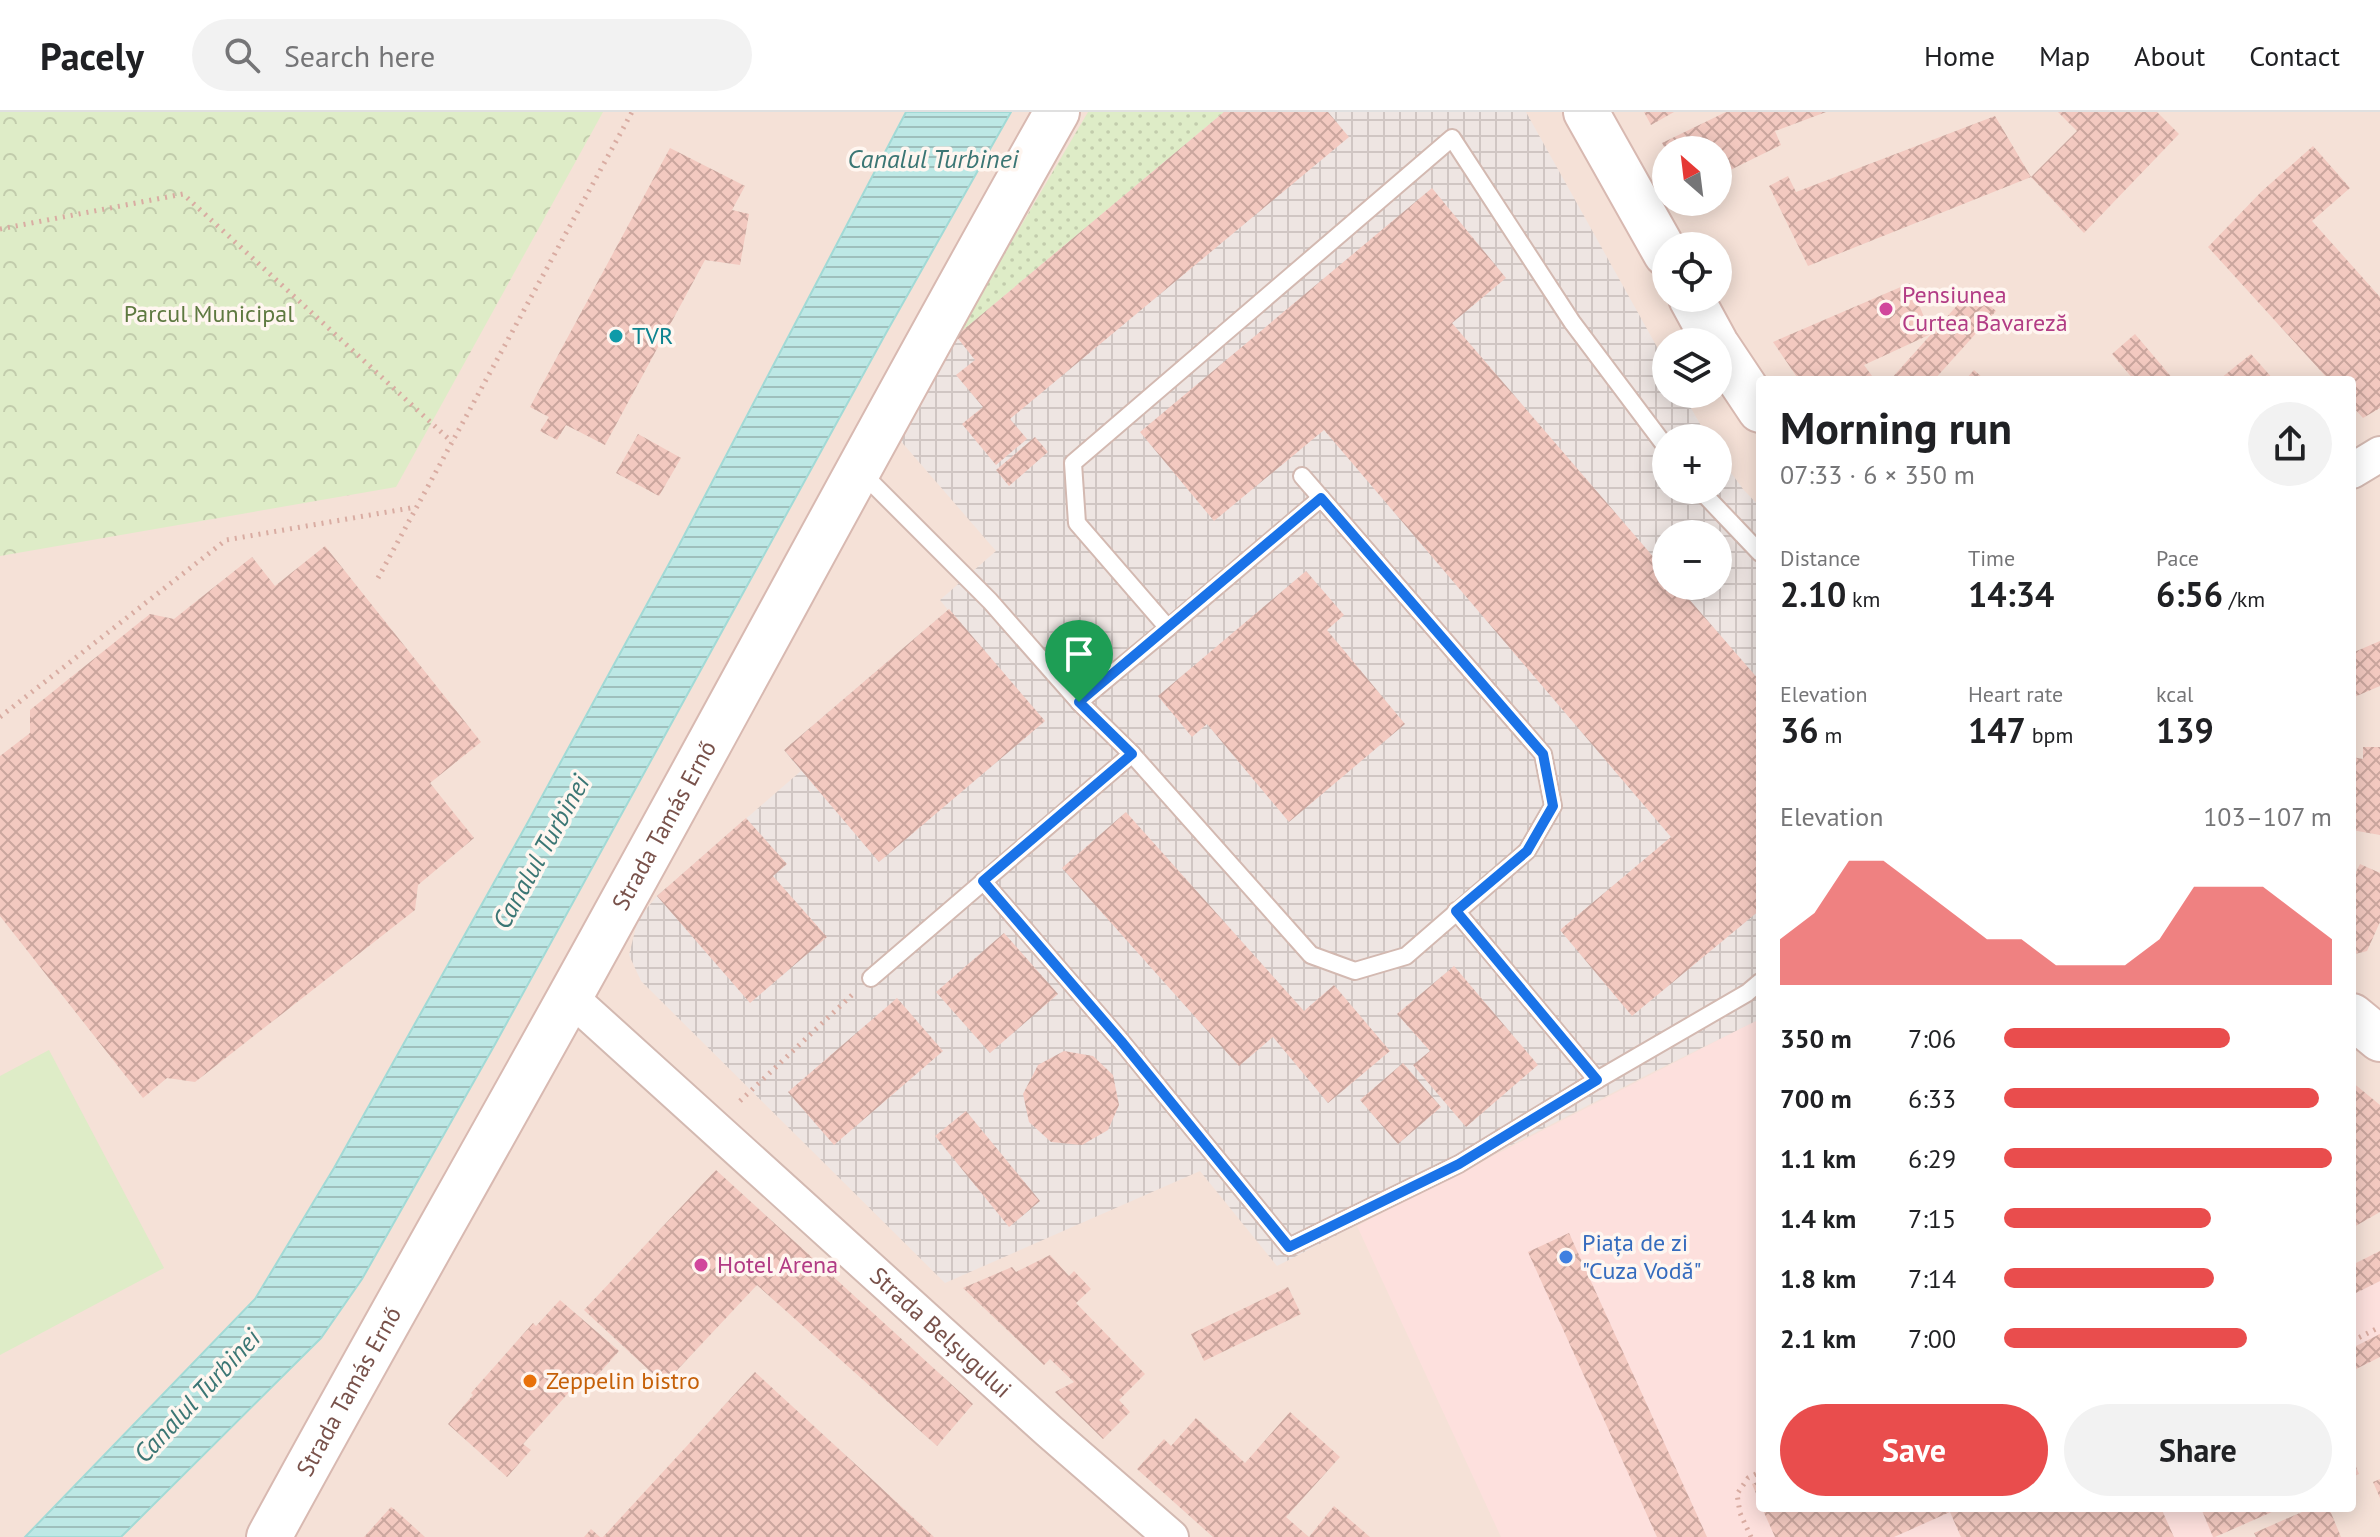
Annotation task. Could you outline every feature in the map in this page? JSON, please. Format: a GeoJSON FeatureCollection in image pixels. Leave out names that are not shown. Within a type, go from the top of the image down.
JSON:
{"type":"FeatureCollection","features":[{"type":"Feature","properties":{"kind":"main road","name":"Strada Tamás Ernő"},"geometry":{"type":"LineString","coordinates":[[269,1537],[705,753],[865,454],[1057,112]]}},
{"type":"Feature","properties":{"kind":"main road"},"geometry":{"type":"LineString","coordinates":[[1586,112],[1654,232]]}},
{"type":"Feature","properties":{"kind":"main road"},"geometry":{"type":"LineString","coordinates":[[1732,367],[1756,404]]}},
{"type":"Feature","properties":{"kind":"main road"},"geometry":{"type":"LineString","coordinates":[[2356,1019],[2380,1039]]}},
{"type":"Feature","properties":{"kind":"street","name":"Strada Belșugului"},"geometry":{"type":"LineString","coordinates":[[570,997],[1171,1537]]}},
{"type":"Feature","properties":{"kind":"lane"},"geometry":{"type":"LineString","coordinates":[[1168,628],[1077,523],[1073,463],[1452,138],[1572,322],[1652,428]]}},
{"type":"Feature","properties":{"kind":"lane"},"geometry":{"type":"LineString","coordinates":[[865,454],[869,480],[990,601],[1079,702],[1132,754],[1311,955],[1355,971],[1406,956],[1527,851],[1553,806],[1543,754],[1302,476]]}},
{"type":"Feature","properties":{"kind":"lane"},"geometry":{"type":"LineString","coordinates":[[1079,702],[1321,498]]}},
{"type":"Feature","properties":{"kind":"lane"},"geometry":{"type":"LineString","coordinates":[[1713,504],[1756,549]]}},
{"type":"Feature","properties":{"kind":"lane"},"geometry":{"type":"LineString","coordinates":[[871,978],[1132,754]]}},
{"type":"Feature","properties":{"kind":"lane"},"geometry":{"type":"LineString","coordinates":[[983,881],[1121,1041],[1289,1247],[1459,1164],[1756,985]]}},
{"type":"Feature","properties":{"kind":"lane"},"geometry":{"type":"LineString","coordinates":[[1456,911],[1597,1080]]}},
{"type":"Feature","properties":{"kind":"path"},"geometry":{"type":"LineString","coordinates":[[378,578],[632,112]]}},
{"type":"Feature","properties":{"kind":"path"},"geometry":{"type":"LineString","coordinates":[[0,229],[183,194],[452,442]]}},
{"type":"Feature","properties":{"kind":"path"},"geometry":{"type":"LineString","coordinates":[[0,717],[226,540],[417,507]]}},
{"type":"Feature","properties":{"kind":"path"},"geometry":{"type":"LineString","coordinates":[[740,1102],[871,978]]}},
{"type":"Feature","properties":{"kind":"path"},"geometry":{"type":"LineString","coordinates":[[2356,1339],[2380,1327]]}},
{"type":"Feature","properties":{"kind":"path"},"geometry":{"type":"LineString","coordinates":[[1751,1537],[1740,1513],[1737,1494],[1748,1478],[1756,1474]]}},
{"type":"Feature","properties":{"kind":"shaded area"},"geometry":{"type":"Polygon","coordinates":[[[0,112],[2380,112],[2380,1537],[0,1537],[0,112]]]}},
{"type":"Feature","properties":{"kind":"shaded area"},"geometry":{"type":"Polygon","coordinates":[[[1224,112],[1526,112],[1652,338],[1652,408],[1691,408],[1700,424],[1652,424],[1652,504],[1732,504],[1732,474],[1756,503],[1756,1021],[1277,1266],[1200,1171],[945,1283],[641,981],[629,955],[638,919],[657,896],[801,771],[784,750],[948,610],[940,600],[996,551],[899,439],[956,336],[1224,112]]]}},
{"type":"Feature","properties":{"kind":"shaded area","name":"Piața de zi \"Cuza Vodă\""},"geometry":{"type":"Polygon","coordinates":[[[1756,1021],[1756,1512],[2272,1512],[2215,1537],[1501,1537],[1357,1226],[1756,1021]]]}},
{"type":"Feature","properties":{"kind":"shaded area"},"geometry":{"type":"Polygon","coordinates":[[[2380,1251],[2380,1357],[2356,1369],[2356,1263],[2380,1251]]]}},
{"type":"Feature","properties":{"kind":"green space","name":"Parcul Municipal"},"geometry":{"type":"Polygon","coordinates":[[[0,112],[603,112],[396,487],[0,556],[0,112]]]}},
{"type":"Feature","properties":{"kind":"green space"},"geometry":{"type":"Polygon","coordinates":[[[1088,112],[1224,112],[956,336],[1088,112]]]}},
{"type":"Feature","properties":{"kind":"green space"},"geometry":{"type":"Polygon","coordinates":[[[49,1050],[164,1268],[0,1355],[0,1076],[49,1050]]]}},
{"type":"Feature","properties":{"kind":"water","name":"Canalul Turbinei"},"geometry":{"type":"Polygon","coordinates":[[[906,112],[1011,112],[362,1279],[321,1338],[121,1537],[25,1537],[255,1299],[334,1168],[528,822],[676,551],[906,112]]]}},
{"type":"Feature","properties":{"kind":"building"},"geometry":{"type":"Polygon","coordinates":[[[1224,112],[1328,112],[1349,137],[1010,419],[1027,439],[996,465],[962,424],[983,407],[956,375],[975,360],[956,336],[1224,112]]]}},
{"type":"Feature","properties":{"kind":"building"},"geometry":{"type":"Polygon","coordinates":[[[1644,112],[1674,112],[1651,125],[1644,112]]]}},
{"type":"Feature","properties":{"kind":"building"},"geometry":{"type":"Polygon","coordinates":[[[1726,112],[1826,112],[1775,131],[1781,145],[1732,169],[1732,136],[1676,136],[1726,112]]]}},
{"type":"Feature","properties":{"kind":"building"},"geometry":{"type":"Polygon","coordinates":[[[2058,112],[2157,112],[2179,134],[2084,233],[2031,177],[2077,131],[2058,112]]]}},
{"type":"Feature","properties":{"kind":"building"},"geometry":{"type":"Polygon","coordinates":[[[1995,116],[2031,177],[1808,266],[1769,186],[1788,176],[1796,192],[1995,116]]]}},
{"type":"Feature","properties":{"kind":"building"},"geometry":{"type":"Polygon","coordinates":[[[2313,146],[2350,188],[2312,221],[2380,297],[2380,408],[2363,418],[2356,410],[2356,376],[2325,376],[2208,247],[2261,192],[2313,146]]]}},
{"type":"Feature","properties":{"kind":"building","name":"TVR"},"geometry":{"type":"Polygon","coordinates":[[[670,148],[745,186],[732,210],[749,214],[740,265],[705,260],[605,445],[566,425],[557,440],[540,431],[549,417],[530,407],[670,148]]]}},
{"type":"Feature","properties":{"kind":"building"},"geometry":{"type":"Polygon","coordinates":[[[1432,188],[1506,278],[1452,323],[1652,555],[1652,600],[1690,600],[1756,676],[1756,913],[1632,1016],[1560,930],[1671,837],[1324,430],[1214,521],[1140,432],[1432,188]]]}},
{"type":"Feature","properties":{"kind":"building","name":"Pensiunea Curtea Bavareză"},"geometry":{"type":"Polygon","coordinates":[[[1910,283],[1931,334],[1864,365],[1872,376],[1796,376],[1773,342],[1910,283]]]}},
{"type":"Feature","properties":{"kind":"building"},"geometry":{"type":"Polygon","coordinates":[[[1971,290],[1996,311],[1938,376],[1894,376],[1971,290]]]}},
{"type":"Feature","properties":{"kind":"building"},"geometry":{"type":"Polygon","coordinates":[[[2135,334],[2171,376],[2131,376],[2112,354],[2135,334]]]}},
{"type":"Feature","properties":{"kind":"building"},"geometry":{"type":"Polygon","coordinates":[[[2251,354],[2270,376],[2224,376],[2251,354]]]}},
{"type":"Feature","properties":{"kind":"building"},"geometry":{"type":"Polygon","coordinates":[[[638,434],[681,458],[659,496],[616,473],[638,434]]]}},
{"type":"Feature","properties":{"kind":"building"},"geometry":{"type":"Polygon","coordinates":[[[1035,437],[1048,452],[1009,486],[996,470],[1035,437]]]}},
{"type":"Feature","properties":{"kind":"building"},"geometry":{"type":"Polygon","coordinates":[[[325,546],[481,742],[430,783],[474,838],[418,885],[415,910],[195,1082],[167,1078],[143,1098],[0,916],[0,756],[30,733],[30,710],[150,614],[174,619],[252,557],[275,586],[325,546]]]}},
{"type":"Feature","properties":{"kind":"building"},"geometry":{"type":"Polygon","coordinates":[[[1306,571],[1344,615],[1327,630],[1405,724],[1289,822],[1207,724],[1192,737],[1158,696],[1306,571]]]}},
{"type":"Feature","properties":{"kind":"building"},"geometry":{"type":"Polygon","coordinates":[[[949,609],[1045,721],[879,862],[784,750],[949,609]]]}},
{"type":"Feature","properties":{"kind":"building"},"geometry":{"type":"Polygon","coordinates":[[[2380,641],[2380,686],[2356,696],[2356,651],[2380,641]]]}},
{"type":"Feature","properties":{"kind":"building"},"geometry":{"type":"Polygon","coordinates":[[[2363,747],[2380,747],[2380,835],[2356,831],[2356,758],[2363,759],[2363,747]]]}},
{"type":"Feature","properties":{"kind":"building"},"geometry":{"type":"Polygon","coordinates":[[[1126,812],[1304,1011],[1334,985],[1390,1051],[1328,1103],[1273,1037],[1239,1066],[1062,868],[1126,812]]]}},
{"type":"Feature","properties":{"kind":"building"},"geometry":{"type":"Polygon","coordinates":[[[746,818],[787,864],[773,876],[827,937],[750,1003],[657,896],[746,818]]]}},
{"type":"Feature","properties":{"kind":"building"},"geometry":{"type":"Polygon","coordinates":[[[2360,864],[2380,873],[2380,922],[2367,951],[2356,954],[2356,872],[2360,864]]]}},
{"type":"Feature","properties":{"kind":"building"},"geometry":{"type":"Polygon","coordinates":[[[1004,933],[1058,994],[990,1053],[936,992],[1004,933]]]}},
{"type":"Feature","properties":{"kind":"building"},"geometry":{"type":"Polygon","coordinates":[[[1454,966],[1538,1065],[1466,1127],[1413,1065],[1430,1051],[1397,1014],[1454,966]]]}},
{"type":"Feature","properties":{"kind":"building"},"geometry":{"type":"Polygon","coordinates":[[[897,998],[943,1051],[834,1145],[788,1092],[897,998]]]}},
{"type":"Feature","properties":{"kind":"building"},"geometry":{"type":"Polygon","coordinates":[[[1064,1051],[1093,1056],[1113,1075],[1119,1105],[1108,1130],[1082,1145],[1051,1142],[1029,1122],[1023,1094],[1038,1065],[1064,1051]]]}},
{"type":"Feature","properties":{"kind":"building"},"geometry":{"type":"Polygon","coordinates":[[[1403,1063],[1441,1107],[1398,1144],[1360,1100],[1403,1063]]]}},
{"type":"Feature","properties":{"kind":"building"},"geometry":{"type":"Polygon","coordinates":[[[2356,1085],[2380,1105],[2380,1212],[2356,1226],[2356,1085]]]}},
{"type":"Feature","properties":{"kind":"building"},"geometry":{"type":"Polygon","coordinates":[[[966,1111],[1040,1201],[1009,1227],[935,1136],[966,1111]]]}},
{"type":"Feature","properties":{"kind":"building","name":"Hotel Arena"},"geometry":{"type":"Polygon","coordinates":[[[716,1170],[973,1404],[937,1446],[757,1285],[664,1384],[584,1310],[716,1170]]]}},
{"type":"Feature","properties":{"kind":"building"},"geometry":{"type":"Polygon","coordinates":[[[1569,1233],[1707,1537],[1657,1537],[1528,1252],[1569,1233]]]}},
{"type":"Feature","properties":{"kind":"building"},"geometry":{"type":"Polygon","coordinates":[[[2380,1251],[2380,1281],[2356,1293],[2356,1263],[2380,1251]]]}},
{"type":"Feature","properties":{"kind":"building"},"geometry":{"type":"Polygon","coordinates":[[[1050,1255],[1069,1276],[1074,1271],[1091,1289],[1076,1303],[1145,1374],[1119,1400],[1130,1412],[1103,1439],[1055,1392],[1074,1382],[1050,1359],[1044,1365],[963,1288],[1012,1267],[1016,1272],[1050,1255]]]}},
{"type":"Feature","properties":{"kind":"building"},"geometry":{"type":"Polygon","coordinates":[[[1288,1287],[1301,1314],[1204,1361],[1191,1334],[1288,1287]]]}},
{"type":"Feature","properties":{"kind":"building"},"geometry":{"type":"Polygon","coordinates":[[[560,1300],[619,1351],[594,1379],[587,1372],[523,1444],[531,1450],[507,1477],[448,1424],[533,1323],[536,1326],[560,1300]]]}},
{"type":"Feature","properties":{"kind":"building"},"geometry":{"type":"Polygon","coordinates":[[[2380,1334],[2380,1357],[2356,1369],[2356,1346],[2380,1334]]]}},
{"type":"Feature","properties":{"kind":"building"},"geometry":{"type":"Polygon","coordinates":[[[755,1372],[877,1484],[934,1537],[603,1537],[755,1372]]]}},
{"type":"Feature","properties":{"kind":"building"},"geometry":{"type":"Polygon","coordinates":[[[1290,1412],[1340,1457],[1286,1517],[1309,1537],[1213,1537],[1137,1469],[1164,1439],[1171,1446],[1196,1418],[1245,1463],[1290,1412]]]}},
{"type":"Feature","properties":{"kind":"building"},"geometry":{"type":"Polygon","coordinates":[[[2380,1479],[2380,1498],[2373,1482],[2380,1479]]]}},
{"type":"Feature","properties":{"kind":"building"},"geometry":{"type":"Polygon","coordinates":[[[1334,1506],[1370,1537],[1309,1537],[1334,1506]]]}},
{"type":"Feature","properties":{"kind":"building"},"geometry":{"type":"Polygon","coordinates":[[[391,1507],[394,1509],[425,1537],[364,1537],[391,1507]]]}},
{"type":"Feature","properties":{"kind":"building"},"geometry":{"type":"Polygon","coordinates":[[[1764,1512],[1950,1512],[1894,1537],[1775,1537],[1764,1512]]]}},
{"type":"Feature","properties":{"kind":"building"},"geometry":{"type":"Polygon","coordinates":[[[1950,1512],[2163,1512],[2174,1537],[1961,1537],[1950,1512]]]}},
{"type":"Feature","properties":{"kind":"building"},"geometry":{"type":"Polygon","coordinates":[[[2203,1512],[2272,1512],[2215,1537],[2203,1512]]]}},
{"type":"Feature","properties":{"kind":"building"},"geometry":{"type":"Polygon","coordinates":[[[2302,1512],[2331,1512],[2341,1537],[2256,1537],[2254,1533],[2302,1512]]]}},
{"type":"Feature","properties":{"kind":"building"},"geometry":{"type":"Polygon","coordinates":[[[591,1529],[600,1537],[584,1537],[591,1529]]]}},
{"type":"Feature","properties":{"kind":"place","name":"Pensiunea Curtea Bavareză"},"geometry":{"type":"Point","coordinates":[1886,309]}},
{"type":"Feature","properties":{"kind":"place","name":"TVR"},"geometry":{"type":"Point","coordinates":[616,336]}},
{"type":"Feature","properties":{"kind":"place","name":"Piața de zi \"Cuza Vodă\""},"geometry":{"type":"Point","coordinates":[1566,1257]}},
{"type":"Feature","properties":{"kind":"place","name":"Hotel Arena"},"geometry":{"type":"Point","coordinates":[701,1265]}},
{"type":"Feature","properties":{"kind":"place","name":"Zeppelin bistro"},"geometry":{"type":"Point","coordinates":[530,1381]}},
{"type":"Feature","properties":{"kind":"route"},"geometry":{"type":"LineString","coordinates":[[1321,498],[1543,754],[1553,806],[1527,851],[1456,911],[1597,1080],[1459,1164],[1289,1247],[1121,1041],[983,881],[1132,754],[1079,702],[1321,498]]}}]}
